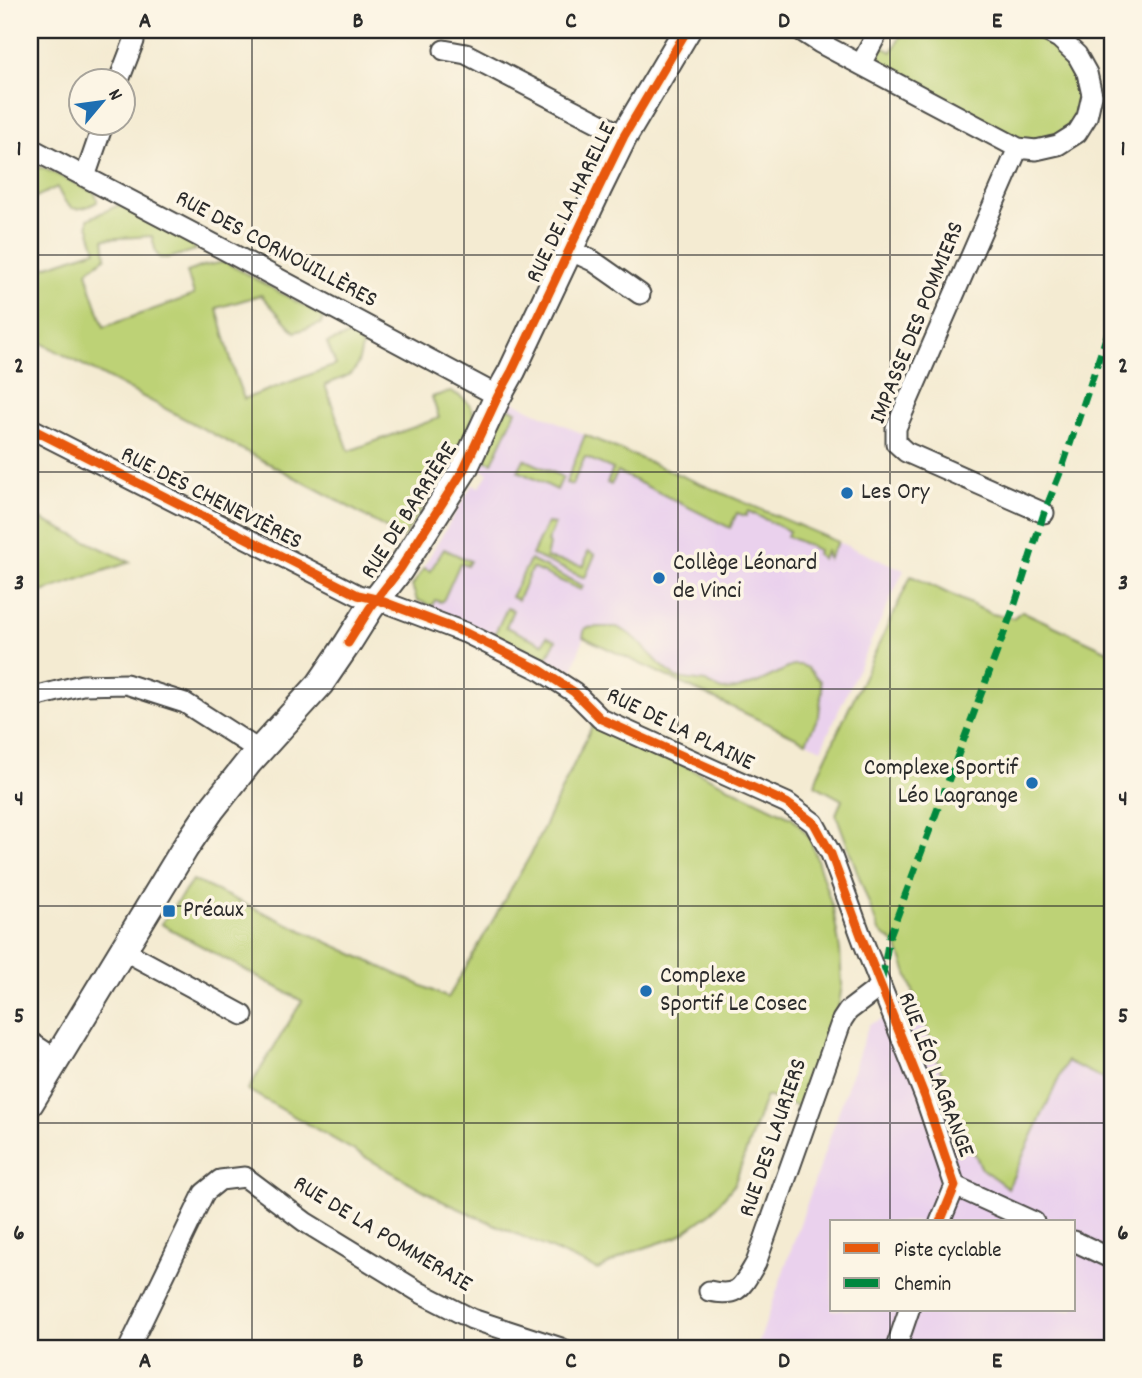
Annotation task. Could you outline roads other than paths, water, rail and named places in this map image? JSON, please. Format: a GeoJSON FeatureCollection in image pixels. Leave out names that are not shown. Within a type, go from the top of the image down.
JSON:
{"type":"FeatureCollection","features":[{"type":"Feature","properties":{"kind":"street"},"geometry":{"type":"LineString","coordinates":[[124,66],[134,40],[132,30]]}},
{"type":"Feature","properties":{"kind":"street","name":"RUE DE LA HARELLE"},"geometry":{"type":"LineString","coordinates":[[498,396],[512,372],[624,136],[687,30]]}},
{"type":"Feature","properties":{"kind":"street"},"geometry":{"type":"LineString","coordinates":[[800,30],[1018,148],[1036,150],[1058,145],[1077,133],[1087,117],[1092,95],[1087,74],[1077,55],[1056,32]]}},
{"type":"Feature","properties":{"kind":"street"},"geometry":{"type":"LineString","coordinates":[[861,64],[879,30]]}},
{"type":"Feature","properties":{"kind":"street"},"geometry":{"type":"LineString","coordinates":[[444,50],[466,54],[624,136]]}},
{"type":"Feature","properties":{"kind":"street"},"geometry":{"type":"LineString","coordinates":[[85,177],[99,136]]}},
{"type":"Feature","properties":{"kind":"street","name":"RUE DES CORNOUILLÈRES"},"geometry":{"type":"LineString","coordinates":[[30,148],[498,396]]}},
{"type":"Feature","properties":{"kind":"street","name":"IMPASSE DES POMMIERS"},"geometry":{"type":"LineString","coordinates":[[1018,148],[896,428],[896,443],[905,452],[1044,513]]}},
{"type":"Feature","properties":{"kind":"street"},"geometry":{"type":"LineString","coordinates":[[569,250],[593,261],[640,293]]}},
{"type":"Feature","properties":{"kind":"street","name":"RUE DE BARRIÈRE"},"geometry":{"type":"LineString","coordinates":[[30,1103],[211,810],[249,762],[320,684],[376,599],[400,569],[464,469],[498,396]]}},
{"type":"Feature","properties":{"kind":"street","name":"RUE DES CHENEVIÈRES"},"geometry":{"type":"LineString","coordinates":[[30,428],[358,595],[376,599]]}},
{"type":"Feature","properties":{"kind":"street","name":"RUE DE LA PLAINE"},"geometry":{"type":"LineString","coordinates":[[376,599],[466,633],[540,670],[573,692],[601,719],[787,803],[814,823],[831,854],[863,941]]}},
{"type":"Feature","properties":{"kind":"street"},"geometry":{"type":"LineString","coordinates":[[30,700],[82,685],[126,684],[185,703],[260,751]]}},
{"type":"Feature","properties":{"kind":"street","name":"RUE LÉO LAGRANGE"},"geometry":{"type":"LineString","coordinates":[[863,941],[925,1097],[955,1186],[941,1220]]}},
{"type":"Feature","properties":{"kind":"street"},"geometry":{"type":"LineString","coordinates":[[123,950],[243,1015]]}},
{"type":"Feature","properties":{"kind":"street","name":"RUE DES LAURIERS"},"geometry":{"type":"LineString","coordinates":[[709,1291],[724,1295],[741,1287],[755,1263],[842,1020],[849,1011],[881,986]]}},
{"type":"Feature","properties":{"kind":"street"},"geometry":{"type":"LineString","coordinates":[[30,1042],[56,1059]]}},
{"type":"Feature","properties":{"kind":"street","name":"RUE DE LA POMMERAIE"},"geometry":{"type":"LineString","coordinates":[[129,1348],[204,1193],[220,1180],[245,1177],[305,1222],[421,1293],[472,1319],[561,1348]]}},
{"type":"Feature","properties":{"kind":"street"},"geometry":{"type":"LineString","coordinates":[[955,1186],[1030,1220]]}},
{"type":"Feature","properties":{"kind":"street"},"geometry":{"type":"LineString","coordinates":[[1076,1242],[1112,1259]]}},
{"type":"Feature","properties":{"kind":"street"},"geometry":{"type":"LineString","coordinates":[[896,1348],[908,1312]]}},
{"type":"Feature","properties":{"kind":"place","name":"Les Ory"},"geometry":{"type":"Point","coordinates":[847,493]}},
{"type":"Feature","properties":{"kind":"place","name":"Collège Léonard de Vinci"},"geometry":{"type":"Point","coordinates":[659,578]}},
{"type":"Feature","properties":{"kind":"place","name":"Complexe Sportif Léo Lagrange"},"geometry":{"type":"Point","coordinates":[1032,783]}},
{"type":"Feature","properties":{"kind":"place","name":"Préaux"},"geometry":{"type":"Point","coordinates":[169,911]}},
{"type":"Feature","properties":{"kind":"place","name":"Complexe Sportif Le Cosec"},"geometry":{"type":"Point","coordinates":[646,991]}}]}
